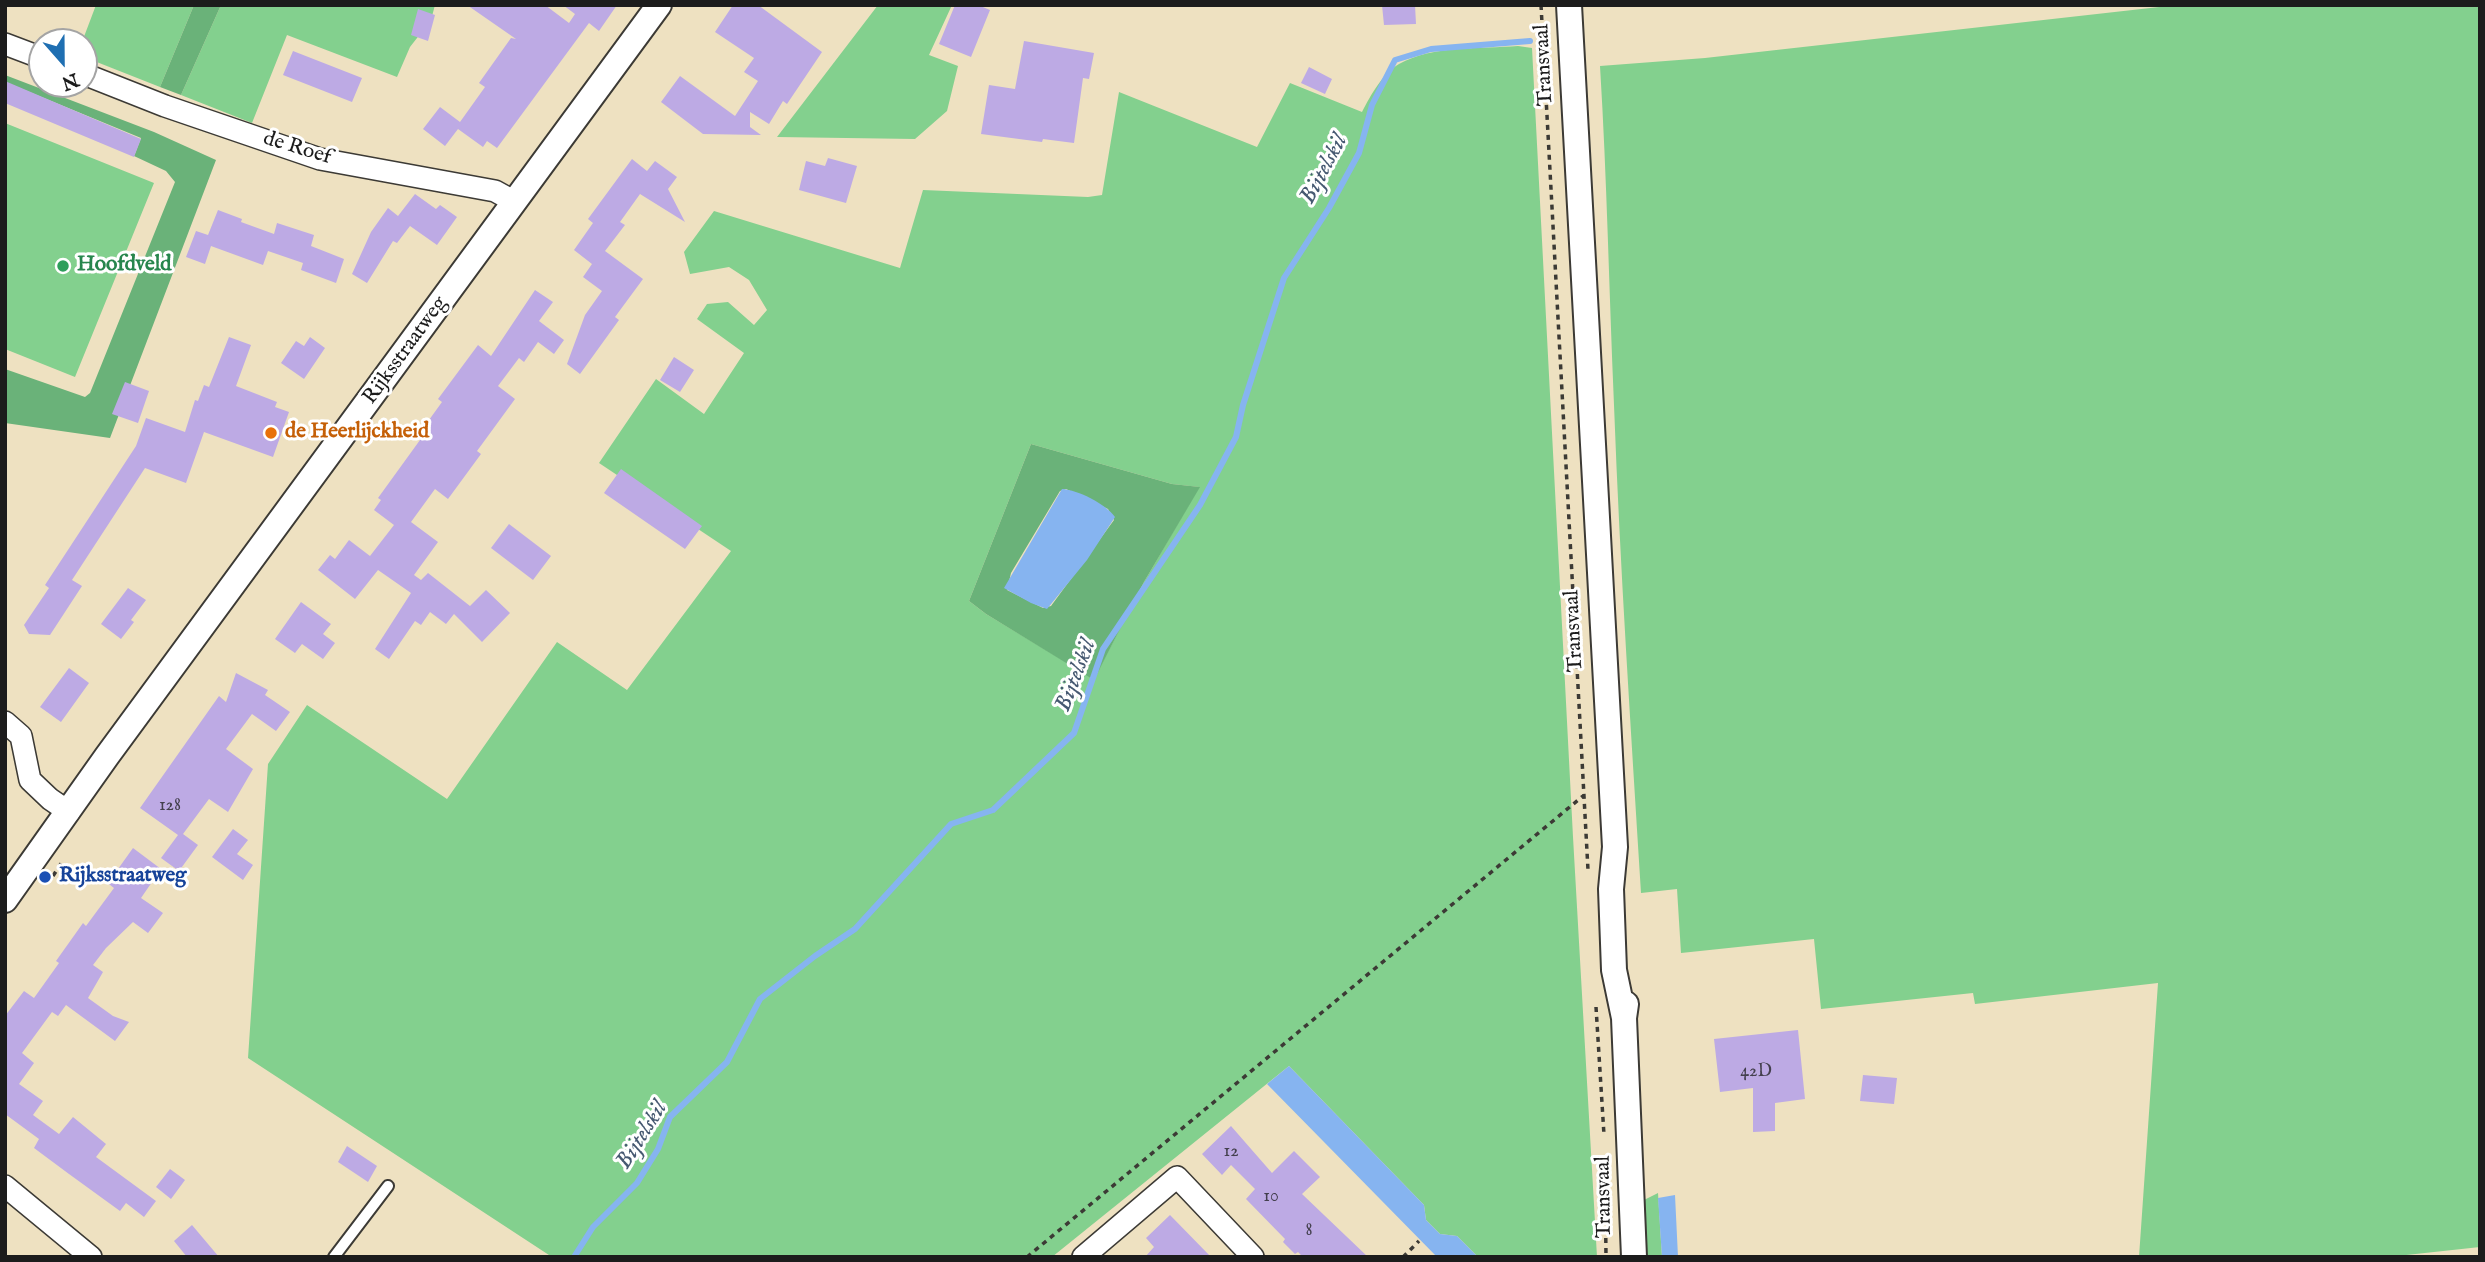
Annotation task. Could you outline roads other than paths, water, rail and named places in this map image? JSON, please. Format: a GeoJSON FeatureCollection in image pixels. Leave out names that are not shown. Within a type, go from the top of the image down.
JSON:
{"type":"FeatureCollection","features":[{"type":"Feature","properties":{"kind":"street","name":"Rijksstraatweg"},"geometry":{"type":"LineString","coordinates":[[5,900],[107,756],[659,5]]}},
{"type":"Feature","properties":{"kind":"street","name":"Transvaal"},"geometry":{"type":"LineString","coordinates":[[1569,5],[1615,847],[1626,892],[1630,971],[1624,1018],[1634,1257]]}},
{"type":"Feature","properties":{"kind":"street"},"geometry":{"type":"LineString","coordinates":[[5,44],[28,53]]}},
{"type":"Feature","properties":{"kind":"street","name":"de Roef"},"geometry":{"type":"LineString","coordinates":[[98,80],[165,106],[320,159],[495,191],[515,202]]}},
{"type":"Feature","properties":{"kind":"street"},"geometry":{"type":"LineString","coordinates":[[5,722],[20,736],[30,780],[69,812]]}},
{"type":"Feature","properties":{"kind":"street"},"geometry":{"type":"LineString","coordinates":[[1083,1257],[1177,1178],[1253,1257]]}},
{"type":"Feature","properties":{"kind":"street"},"geometry":{"type":"LineString","coordinates":[[5,1186],[91,1257]]}},
{"type":"Feature","properties":{"kind":"lane"},"geometry":{"type":"LineString","coordinates":[[334,1257],[388,1186]]}},
{"type":"Feature","properties":{"kind":"water"},"geometry":{"type":"Polygon","coordinates":[[[1062,489],[1091,499],[1115,517],[1087,560],[1047,609],[1004,588],[1062,489]]]}},
{"type":"Feature","properties":{"kind":"water"},"geometry":{"type":"Polygon","coordinates":[[[1289,1066],[1424,1205],[1426,1220],[1440,1234],[1457,1236],[1478,1257],[1437,1257],[1267,1084],[1289,1066]]]}},
{"type":"Feature","properties":{"kind":"water"},"geometry":{"type":"Polygon","coordinates":[[[1675,1195],[1678,1257],[1662,1257],[1658,1198],[1675,1195]]]}},
{"type":"Feature","properties":{"kind":"waterway","name":"Bijtelskil"},"geometry":{"type":"LineString","coordinates":[[574,1257],[593,1227],[637,1183],[658,1149],[670,1117],[727,1062],[760,999],[855,929],[951,824],[993,810],[1074,733],[1103,649],[1200,505],[1236,437],[1243,405],[1284,278],[1329,208],[1359,153],[1372,105],[1395,60],[1431,49],[1530,41]]}},
{"type":"Feature","properties":{"kind":"place","name":"Hoofdveld"},"geometry":{"type":"Point","coordinates":[63,266]}},
{"type":"Feature","properties":{"kind":"place","name":"de Heerlijckheid"},"geometry":{"type":"Point","coordinates":[271,433]}},
{"type":"Feature","properties":{"kind":"place","name":"Rijksstraatweg"},"geometry":{"type":"Point","coordinates":[45,877]}}]}
